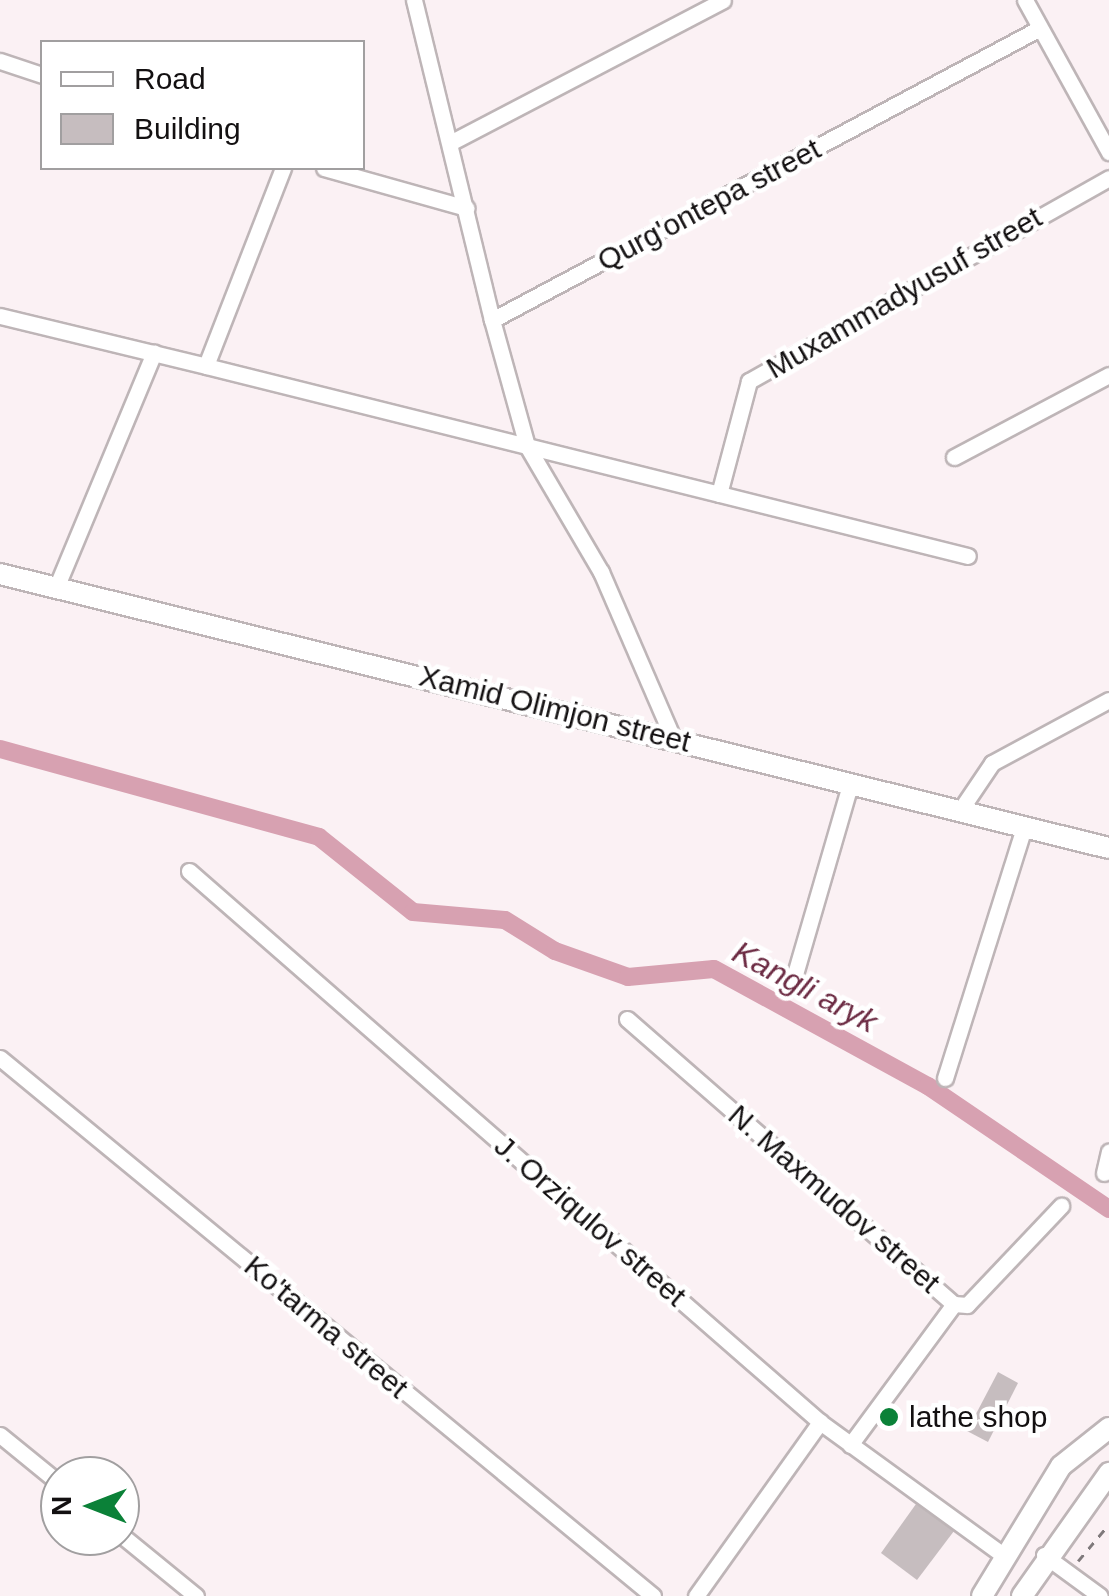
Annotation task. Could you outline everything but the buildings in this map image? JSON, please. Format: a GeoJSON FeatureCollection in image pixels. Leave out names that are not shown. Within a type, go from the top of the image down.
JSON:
{"type":"FeatureCollection","features":[{"type":"Feature","properties":{"kind":"main road","name":"Xamid Olimjon street"},"geometry":{"type":"LineString","coordinates":[[0,574],[672,736],[850,785],[1109,848]]}},
{"type":"Feature","properties":{"kind":"main road"},"geometry":{"type":"LineString","coordinates":[[982,1596],[1061,1466],[1109,1428]]}},
{"type":"Feature","properties":{"kind":"main road"},"geometry":{"type":"LineString","coordinates":[[1022,1596],[1044,1555],[1109,1473]]}},
{"type":"Feature","properties":{"kind":"street"},"geometry":{"type":"LineString","coordinates":[[414,0],[527,446],[601,572],[672,736]]}},
{"type":"Feature","properties":{"kind":"street"},"geometry":{"type":"LineString","coordinates":[[450,142],[723,0]]}},
{"type":"Feature","properties":{"kind":"street"},"geometry":{"type":"LineString","coordinates":[[1025,0],[1104,129],[1109,152]]}},
{"type":"Feature","properties":{"kind":"street","name":"Qurg'ontepa street"},"geometry":{"type":"LineString","coordinates":[[492,320],[1040,28]]}},
{"type":"Feature","properties":{"kind":"street"},"geometry":{"type":"LineString","coordinates":[[0,61],[40,74]]}},
{"type":"Feature","properties":{"kind":"street"},"geometry":{"type":"LineString","coordinates":[[206,366],[282,170]]}},
{"type":"Feature","properties":{"kind":"street"},"geometry":{"type":"LineString","coordinates":[[331,170],[466,208]]}},
{"type":"Feature","properties":{"kind":"street","name":"Muxammadyusuf street"},"geometry":{"type":"LineString","coordinates":[[718,494],[749,381],[1109,178]]}},
{"type":"Feature","properties":{"kind":"street"},"geometry":{"type":"LineString","coordinates":[[0,316],[968,556]]}},
{"type":"Feature","properties":{"kind":"street"},"geometry":{"type":"LineString","coordinates":[[56,588],[154,354]]}},
{"type":"Feature","properties":{"kind":"street"},"geometry":{"type":"LineString","coordinates":[[954,457],[1109,375]]}},
{"type":"Feature","properties":{"kind":"street"},"geometry":{"type":"LineString","coordinates":[[959,812],[992,763],[1109,700]]}},
{"type":"Feature","properties":{"kind":"street"},"geometry":{"type":"LineString","coordinates":[[791,988],[850,785]]}},
{"type":"Feature","properties":{"kind":"street"},"geometry":{"type":"LineString","coordinates":[[945,1078],[1024,828]]}},
{"type":"Feature","properties":{"kind":"street","name":"J. Orziqulov street"},"geometry":{"type":"LineString","coordinates":[[189,870],[820,1422],[1003,1556]]}},
{"type":"Feature","properties":{"kind":"street","name":"N. Maxmudov street"},"geometry":{"type":"LineString","coordinates":[[627,1019],[954,1304],[850,1445]]}},
{"type":"Feature","properties":{"kind":"street","name":"Ko'tarma street"},"geometry":{"type":"LineString","coordinates":[[0,1058],[652,1596]]}},
{"type":"Feature","properties":{"kind":"street"},"geometry":{"type":"LineString","coordinates":[[1104,1173],[1109,1152]]}},
{"type":"Feature","properties":{"kind":"street"},"geometry":{"type":"LineString","coordinates":[[954,1304],[967,1305],[1061,1206]]}},
{"type":"Feature","properties":{"kind":"street"},"geometry":{"type":"LineString","coordinates":[[696,1596],[820,1422]]}},
{"type":"Feature","properties":{"kind":"street"},"geometry":{"type":"LineString","coordinates":[[0,1435],[40,1468]]}},
{"type":"Feature","properties":{"kind":"street"},"geometry":{"type":"LineString","coordinates":[[140,1550],[196,1596]]}},
{"type":"Feature","properties":{"kind":"street"},"geometry":{"type":"LineString","coordinates":[[1044,1555],[1100,1596]]}},
{"type":"Feature","properties":{"kind":"path"},"geometry":{"type":"LineString","coordinates":[[1070,1571],[1109,1524]]}},
{"type":"Feature","properties":{"kind":"waterway","name":"Kangli aryk"},"geometry":{"type":"LineString","coordinates":[[0,749],[319,837],[413,912],[505,920],[555,951],[628,977],[714,969],[928,1086],[1109,1209]]}},
{"type":"Feature","properties":{"kind":"place","name":"lathe shop"},"geometry":{"type":"Point","coordinates":[889,1417]}}]}
